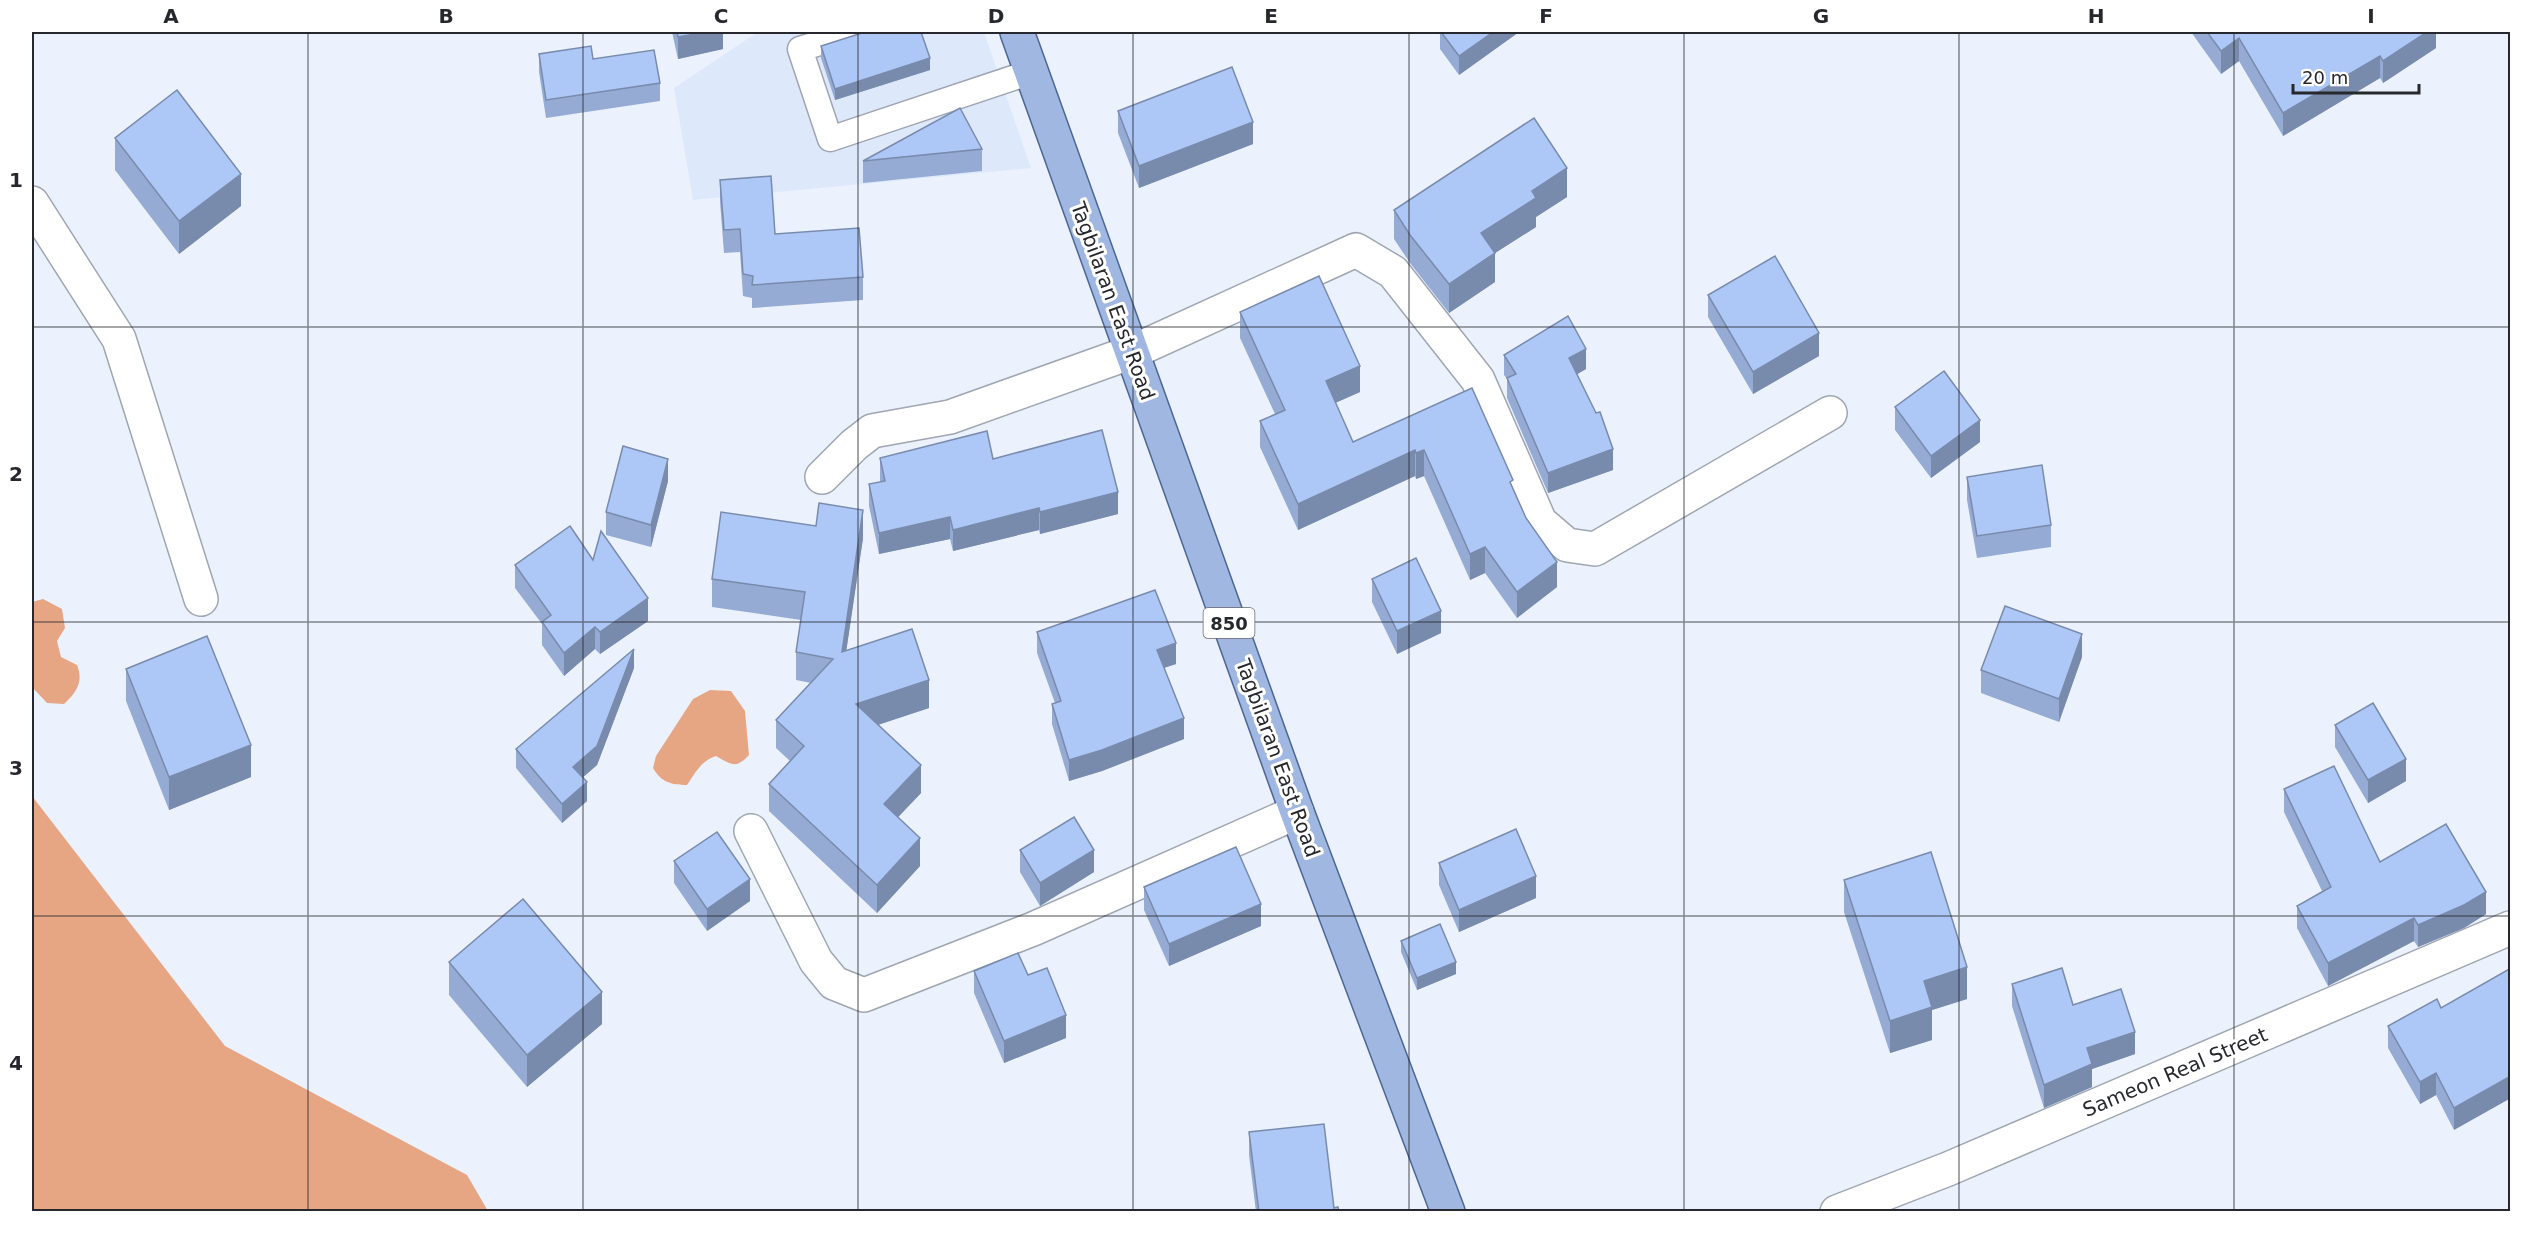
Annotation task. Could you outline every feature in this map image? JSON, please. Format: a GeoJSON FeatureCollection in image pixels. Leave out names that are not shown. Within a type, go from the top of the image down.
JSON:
{"type":"FeatureCollection","features":[{"type":"Feature","properties":{"kind":"main road","name":"Tagbilaran East Road"},"geometry":{"type":"LineString","coordinates":[[1017,32],[1297,812],[1448,1212]]}},
{"type":"Feature","properties":{"kind":"street"},"geometry":{"type":"LineString","coordinates":[[32,203],[119,339],[201,599]]}},
{"type":"Feature","properties":{"kind":"street"},"geometry":{"type":"LineString","coordinates":[[822,477],[854,445],[872,432],[950,417],[1132,352],[1356,250],[1392,272],[1478,380],[1540,522],[1567,545],[1594,549],[1830,413]]}},
{"type":"Feature","properties":{"kind":"street"},"geometry":{"type":"LineString","coordinates":[[750,831],[816,961],[834,983],[864,994],[1033,929],[1297,812]]}},
{"type":"Feature","properties":{"kind":"street","name":"Sameon Real Street"},"geometry":{"type":"LineString","coordinates":[[1837,1212],[1959,1165],[2511,928]]}},
{"type":"Feature","properties":{"kind":"lane"},"geometry":{"type":"LineString","coordinates":[[855,32],[800,50],[830,138],[1031,72]]}},
{"type":"Feature","properties":{"kind":"shaded area"},"geometry":{"type":"Polygon","coordinates":[[[758,32],[984,32],[1031,168],[693,200],[674,88],[758,32]]]}},
{"type":"Feature","properties":{"kind":"shaded area"},"geometry":{"type":"Polygon","coordinates":[[[43,599],[62,609],[65,628],[57,641],[61,657],[77,665],[79,671],[78,687],[64,704],[47,703],[32,687],[32,602],[43,599]]]}},
{"type":"Feature","properties":{"kind":"shaded area"},"geometry":{"type":"Polygon","coordinates":[[[710,690],[731,691],[745,711],[749,755],[737,764],[726,762],[716,756],[699,768],[687,785],[667,782],[659,777],[653,768],[656,756],[693,699],[710,690]]]}},
{"type":"Feature","properties":{"kind":"shaded area"},"geometry":{"type":"Polygon","coordinates":[[[32,796],[225,1046],[467,1175],[488,1211],[32,1211],[32,796]]]}},
{"type":"Feature","properties":{"kind":"building"},"geometry":{"type":"Polygon","coordinates":[[[677,32],[706,32],[678,37],[677,32]]]}},
{"type":"Feature","properties":{"kind":"building"},"geometry":{"type":"Polygon","coordinates":[[[865,32],[921,32],[930,58],[835,89],[821,46],[865,32]]]}},
{"type":"Feature","properties":{"kind":"building"},"geometry":{"type":"Polygon","coordinates":[[[1441,32],[1493,32],[1459,56],[1441,32]]]}},
{"type":"Feature","properties":{"kind":"building"},"geometry":{"type":"Polygon","coordinates":[[[2207,32],[2427,32],[2383,61],[2380,56],[2283,113],[2239,38],[2221,51],[2207,32]]]}},
{"type":"Feature","properties":{"kind":"building"},"geometry":{"type":"Polygon","coordinates":[[[591,46],[593,59],[654,50],[660,83],[546,100],[539,54],[591,46]]]}},
{"type":"Feature","properties":{"kind":"building"},"geometry":{"type":"Polygon","coordinates":[[[1232,67],[1253,122],[1139,166],[1118,111],[1232,67]]]}},
{"type":"Feature","properties":{"kind":"building"},"geometry":{"type":"Polygon","coordinates":[[[177,90],[241,174],[179,221],[115,138],[177,90]]]}},
{"type":"Feature","properties":{"kind":"building"},"geometry":{"type":"Polygon","coordinates":[[[960,108],[982,149],[863,161],[960,108]]]}},
{"type":"Feature","properties":{"kind":"building"},"geometry":{"type":"Polygon","coordinates":[[[1534,118],[1567,168],[1532,191],[1536,198],[1481,233],[1495,253],[1449,284],[1410,235],[1394,210],[1534,118]]]}},
{"type":"Feature","properties":{"kind":"building"},"geometry":{"type":"Polygon","coordinates":[[[771,176],[775,234],[859,228],[863,277],[752,285],[753,276],[743,274],[740,229],[724,230],[720,180],[771,176]]]}},
{"type":"Feature","properties":{"kind":"building"},"geometry":{"type":"Polygon","coordinates":[[[1775,256],[1819,333],[1753,372],[1708,295],[1775,256]]]}},
{"type":"Feature","properties":{"kind":"building"},"geometry":{"type":"Polygon","coordinates":[[[1319,276],[1360,366],[1326,381],[1353,442],[1472,388],[1513,480],[1510,482],[1526,518],[1557,562],[1517,592],[1485,547],[1470,554],[1424,450],[1416,453],[1415,450],[1298,504],[1260,421],[1285,410],[1240,312],[1319,276]]]}},
{"type":"Feature","properties":{"kind":"building"},"geometry":{"type":"Polygon","coordinates":[[[1568,316],[1586,349],[1569,358],[1596,413],[1600,412],[1613,449],[1548,473],[1507,378],[1516,374],[1504,355],[1568,316]]]}},
{"type":"Feature","properties":{"kind":"building"},"geometry":{"type":"Polygon","coordinates":[[[1944,371],[1980,420],[1931,456],[1895,407],[1944,371]]]}},
{"type":"Feature","properties":{"kind":"building"},"geometry":{"type":"Polygon","coordinates":[[[1102,430],[1118,492],[1040,512],[1039,508],[953,530],[950,517],[879,533],[869,484],[885,481],[880,458],[987,431],[993,459],[1102,430]]]}},
{"type":"Feature","properties":{"kind":"building"},"geometry":{"type":"Polygon","coordinates":[[[623,446],[668,459],[651,525],[606,512],[623,446]]]}},
{"type":"Feature","properties":{"kind":"building"},"geometry":{"type":"Polygon","coordinates":[[[2042,465],[2051,525],[1977,536],[1967,477],[2042,465]]]}},
{"type":"Feature","properties":{"kind":"building"},"geometry":{"type":"Polygon","coordinates":[[[819,503],[863,510],[842,652],[912,629],[929,680],[856,704],[921,765],[884,804],[920,838],[877,885],[769,784],[804,746],[776,720],[833,659],[796,652],[805,592],[712,579],[721,512],[816,526],[819,503]]]}},
{"type":"Feature","properties":{"kind":"building"},"geometry":{"type":"Polygon","coordinates":[[[570,526],[593,560],[601,531],[648,598],[600,632],[595,627],[564,653],[542,622],[551,615],[515,565],[570,526]]]}},
{"type":"Feature","properties":{"kind":"building"},"geometry":{"type":"Polygon","coordinates":[[[1416,558],[1441,611],[1397,631],[1372,579],[1416,558]]]}},
{"type":"Feature","properties":{"kind":"building"},"geometry":{"type":"Polygon","coordinates":[[[1155,590],[1176,643],[1157,650],[1184,718],[1102,750],[1069,760],[1052,704],[1061,701],[1037,632],[1155,590]]]}},
{"type":"Feature","properties":{"kind":"building"},"geometry":{"type":"Polygon","coordinates":[[[2005,606],[2082,634],[2059,699],[1981,670],[2005,606]]]}},
{"type":"Feature","properties":{"kind":"building"},"geometry":{"type":"Polygon","coordinates":[[[207,636],[251,745],[169,777],[126,669],[207,636]]]}},
{"type":"Feature","properties":{"kind":"building"},"geometry":{"type":"Polygon","coordinates":[[[634,649],[597,746],[573,767],[587,782],[562,804],[516,749],[634,649]]]}},
{"type":"Feature","properties":{"kind":"building"},"geometry":{"type":"Polygon","coordinates":[[[2373,703],[2406,759],[2368,780],[2335,725],[2373,703]]]}},
{"type":"Feature","properties":{"kind":"building"},"geometry":{"type":"Polygon","coordinates":[[[2334,766],[2380,862],[2446,824],[2486,892],[2464,905],[2418,925],[2414,918],[2328,963],[2297,906],[2331,887],[2284,789],[2334,766]]]}},
{"type":"Feature","properties":{"kind":"building"},"geometry":{"type":"Polygon","coordinates":[[[1074,817],[1094,850],[1040,883],[1020,850],[1074,817]]]}},
{"type":"Feature","properties":{"kind":"building"},"geometry":{"type":"Polygon","coordinates":[[[1516,829],[1536,876],[1459,910],[1439,863],[1516,829]]]}},
{"type":"Feature","properties":{"kind":"building"},"geometry":{"type":"Polygon","coordinates":[[[717,832],[750,879],[707,909],[674,861],[717,832]]]}},
{"type":"Feature","properties":{"kind":"building"},"geometry":{"type":"Polygon","coordinates":[[[1236,847],[1261,904],[1169,944],[1144,887],[1236,847]]]}},
{"type":"Feature","properties":{"kind":"building"},"geometry":{"type":"Polygon","coordinates":[[[1931,852],[1967,967],[1924,981],[1932,1007],[1890,1021],[1844,880],[1931,852]]]}},
{"type":"Feature","properties":{"kind":"building"},"geometry":{"type":"Polygon","coordinates":[[[523,899],[602,992],[527,1055],[449,962],[523,899]]]}},
{"type":"Feature","properties":{"kind":"building"},"geometry":{"type":"Polygon","coordinates":[[[1440,924],[1456,962],[1417,978],[1401,941],[1440,924]]]}},
{"type":"Feature","properties":{"kind":"building"},"geometry":{"type":"Polygon","coordinates":[[[1018,953],[1028,975],[1047,968],[1066,1015],[1004,1041],[974,971],[1018,953]]]}},
{"type":"Feature","properties":{"kind":"building"},"geometry":{"type":"Polygon","coordinates":[[[2062,968],[2073,1005],[2121,989],[2135,1032],[2087,1048],[2092,1064],[2044,1085],[2012,984],[2062,968]]]}},
{"type":"Feature","properties":{"kind":"building"},"geometry":{"type":"Polygon","coordinates":[[[2511,968],[2511,1076],[2454,1108],[2436,1073],[2420,1082],[2388,1026],[2437,999],[2441,1008],[2511,968]]]}},
{"type":"Feature","properties":{"kind":"building"},"geometry":{"type":"Polygon","coordinates":[[[1324,1124],[1334,1208],[1338,1207],[1339,1212],[1259,1212],[1249,1132],[1324,1124]]]}}]}
